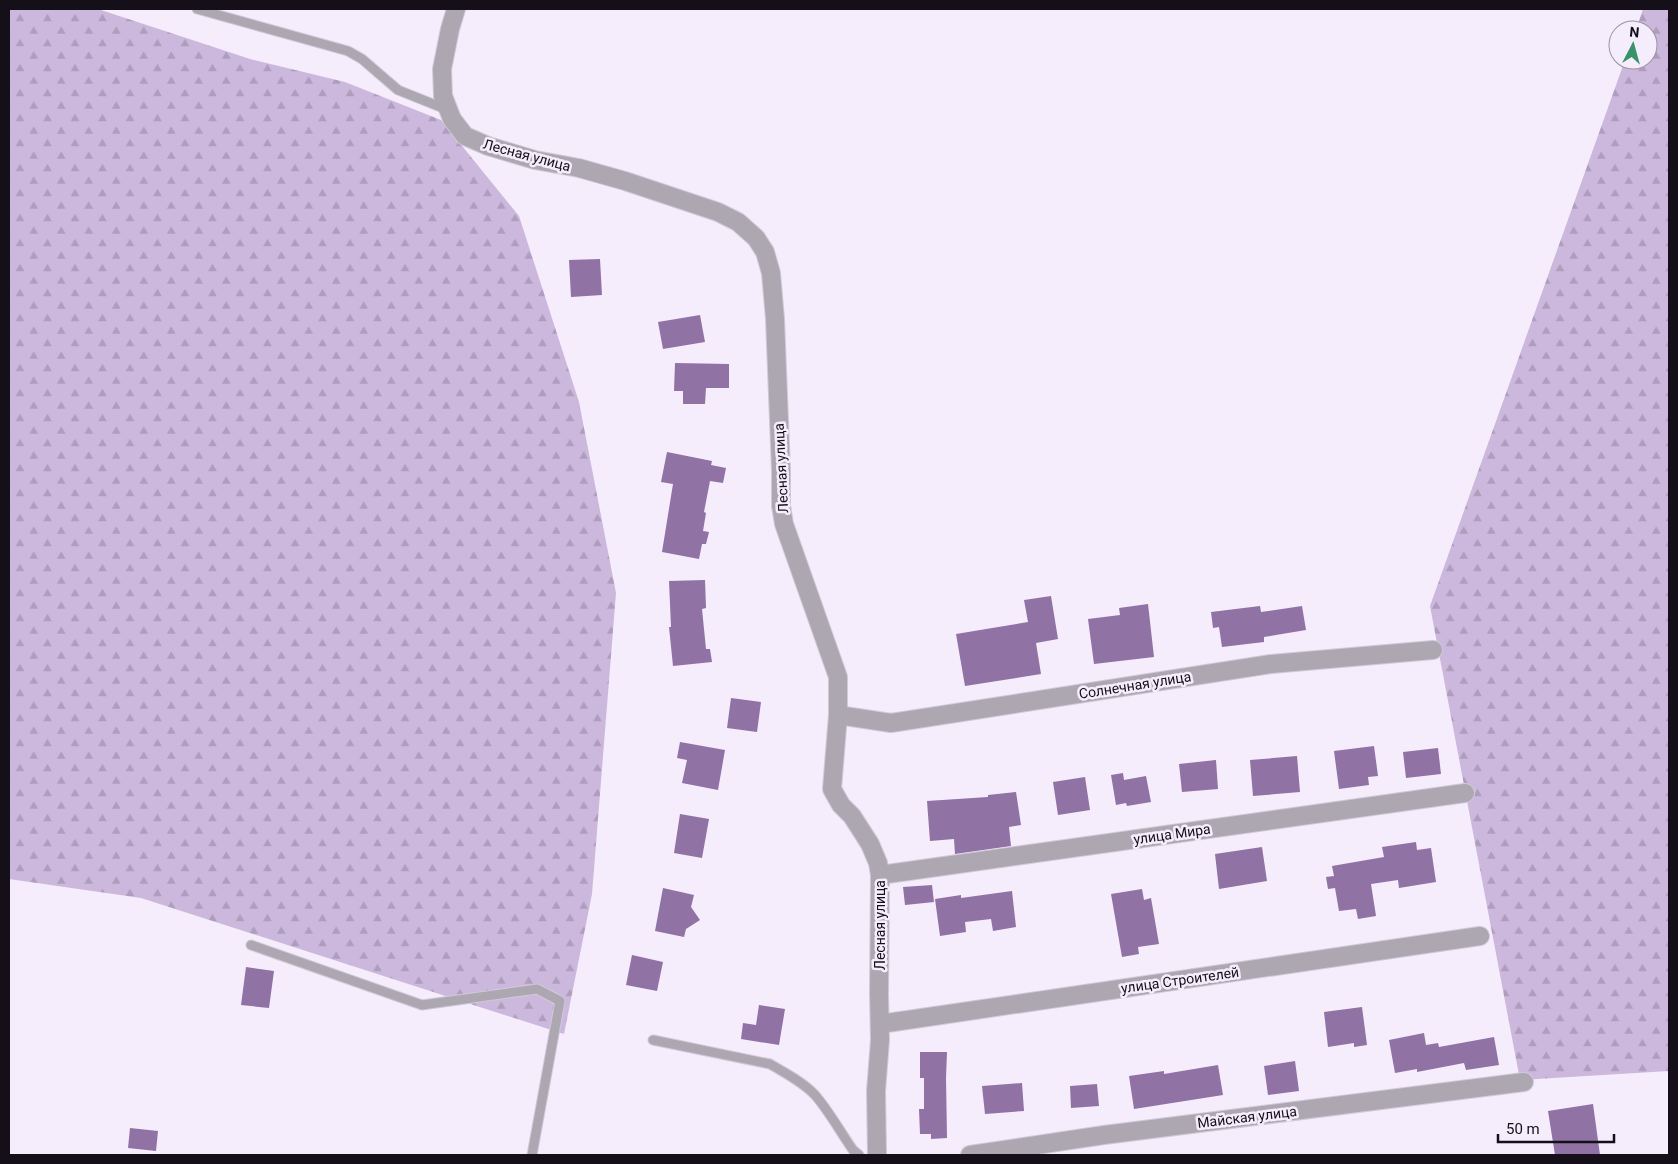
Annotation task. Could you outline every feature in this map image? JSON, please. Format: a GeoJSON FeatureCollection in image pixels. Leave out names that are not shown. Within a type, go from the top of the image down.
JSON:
{"type":"FeatureCollection","features":[{"type":"Feature","properties":{"kind":"street","name":"Лесная улица"},"geometry":{"type":"LineString","coordinates":[[456,9],[442,69],[443,96],[452,119],[465,136],[535,160],[579,168],[625,181],[718,212],[738,222],[756,238],[765,252],[771,273],[775,319],[781,506],[784,524],[838,677],[838,715],[832,789],[841,805],[852,816],[870,844],[878,863],[880,874],[880,1040],[876,1092],[877,1155]]}},
{"type":"Feature","properties":{"kind":"street","name":"Солнечная улица"},"geometry":{"type":"LineString","coordinates":[[838,715],[890,723],[1271,664],[1433,650]]}},
{"type":"Feature","properties":{"kind":"street","name":"улица Мира"},"geometry":{"type":"LineString","coordinates":[[880,874],[1464,793]]}},
{"type":"Feature","properties":{"kind":"street","name":"улица Строителей"},"geometry":{"type":"LineString","coordinates":[[880,1024],[1480,936]]}},
{"type":"Feature","properties":{"kind":"street","name":"Майская улица"},"geometry":{"type":"LineString","coordinates":[[970,1155],[1104,1135],[1524,1082]]}},
{"type":"Feature","properties":{"kind":"lane"},"geometry":{"type":"LineString","coordinates":[[197,9],[348,51],[362,59],[398,90],[449,110]]}},
{"type":"Feature","properties":{"kind":"lane"},"geometry":{"type":"LineString","coordinates":[[251,945],[422,1005],[537,989],[560,1001],[532,1155]]}},
{"type":"Feature","properties":{"kind":"lane"},"geometry":{"type":"LineString","coordinates":[[653,1040],[770,1064],[816,1096],[859,1155]]}},
{"type":"Feature","properties":{"kind":"green space"},"geometry":{"type":"Polygon","coordinates":[[[9,9],[98,9],[250,59],[345,82],[441,120],[519,216],[579,402],[616,593],[592,894],[564,1034],[141,898],[9,879],[9,9]]]}},
{"type":"Feature","properties":{"kind":"green space"},"geometry":{"type":"Polygon","coordinates":[[[1643,9],[1669,9],[1669,1071],[1520,1080],[1430,606],[1621,70],[1658,70],[1658,20],[1639,20],[1643,9]]]}},
{"type":"Feature","properties":{"kind":"building"},"geometry":{"type":"Polygon","coordinates":[[[600,259],[602,295],[571,297],[569,260],[600,259]]]}},
{"type":"Feature","properties":{"kind":"building"},"geometry":{"type":"Polygon","coordinates":[[[700,315],[705,342],[663,349],[658,322],[700,315]]]}},
{"type":"Feature","properties":{"kind":"building"},"geometry":{"type":"Polygon","coordinates":[[[675,363],[729,364],[729,388],[706,388],[705,404],[683,404],[683,391],[674,391],[675,363]]]}},
{"type":"Feature","properties":{"kind":"building"},"geometry":{"type":"Polygon","coordinates":[[[667,452],[712,461],[711,465],[726,468],[723,483],[710,481],[704,512],[706,513],[703,531],[709,532],[706,544],[702,544],[699,559],[662,552],[673,484],[661,482],[667,452]]]}},
{"type":"Feature","properties":{"kind":"building"},"geometry":{"type":"Polygon","coordinates":[[[705,580],[706,608],[702,609],[706,649],[710,649],[712,662],[673,666],[669,627],[671,627],[669,581],[705,580]]]}},
{"type":"Feature","properties":{"kind":"building"},"geometry":{"type":"Polygon","coordinates":[[[1051,596],[1058,639],[1036,643],[1041,674],[965,686],[956,634],[1028,622],[1024,600],[1051,596]]]}},
{"type":"Feature","properties":{"kind":"building"},"geometry":{"type":"Polygon","coordinates":[[[1148,604],[1154,657],[1094,664],[1088,619],[1120,615],[1119,608],[1148,604]]]}},
{"type":"Feature","properties":{"kind":"building"},"geometry":{"type":"Polygon","coordinates":[[[1260,606],[1261,612],[1302,606],[1306,630],[1264,637],[1264,642],[1222,647],[1219,627],[1213,628],[1211,612],[1260,606]]]}},
{"type":"Feature","properties":{"kind":"building"},"geometry":{"type":"Polygon","coordinates":[[[731,698],[761,702],[757,732],[727,728],[731,698]]]}},
{"type":"Feature","properties":{"kind":"building"},"geometry":{"type":"Polygon","coordinates":[[[680,742],[725,750],[718,790],[682,783],[687,760],[677,758],[680,742]]]}},
{"type":"Feature","properties":{"kind":"building"},"geometry":{"type":"Polygon","coordinates":[[[1374,746],[1378,776],[1368,777],[1369,785],[1339,789],[1334,751],[1374,746]]]}},
{"type":"Feature","properties":{"kind":"building"},"geometry":{"type":"Polygon","coordinates":[[[1438,748],[1441,774],[1406,778],[1403,752],[1438,748]]]}},
{"type":"Feature","properties":{"kind":"building"},"geometry":{"type":"Polygon","coordinates":[[[1297,756],[1300,792],[1253,796],[1250,760],[1297,756]]]}},
{"type":"Feature","properties":{"kind":"building"},"geometry":{"type":"Polygon","coordinates":[[[1216,760],[1218,789],[1182,792],[1179,764],[1216,760]]]}},
{"type":"Feature","properties":{"kind":"building"},"geometry":{"type":"Polygon","coordinates":[[[1123,773],[1124,780],[1146,776],[1151,802],[1127,806],[1126,803],[1116,805],[1111,775],[1123,773]]]}},
{"type":"Feature","properties":{"kind":"building"},"geometry":{"type":"Polygon","coordinates":[[[1085,777],[1090,810],[1058,815],[1053,782],[1085,777]]]}},
{"type":"Feature","properties":{"kind":"building"},"geometry":{"type":"Polygon","coordinates":[[[1016,792],[1021,825],[1009,827],[1011,846],[955,854],[954,839],[930,841],[927,801],[988,797],[988,795],[1016,792]]]}},
{"type":"Feature","properties":{"kind":"building"},"geometry":{"type":"Polygon","coordinates":[[[680,814],[709,819],[702,858],[674,853],[680,814]]]}},
{"type":"Feature","properties":{"kind":"building"},"geometry":{"type":"Polygon","coordinates":[[[1416,842],[1417,850],[1431,848],[1436,882],[1399,888],[1398,880],[1371,884],[1376,916],[1358,919],[1356,909],[1339,911],[1335,888],[1328,889],[1326,877],[1334,876],[1332,866],[1384,857],[1382,847],[1416,842]]]}},
{"type":"Feature","properties":{"kind":"building"},"geometry":{"type":"Polygon","coordinates":[[[1262,847],[1267,881],[1219,889],[1215,854],[1262,847]]]}},
{"type":"Feature","properties":{"kind":"building"},"geometry":{"type":"Polygon","coordinates":[[[932,885],[934,902],[905,905],[903,887],[932,885]]]}},
{"type":"Feature","properties":{"kind":"building"},"geometry":{"type":"Polygon","coordinates":[[[663,888],[694,895],[691,907],[700,920],[686,929],[684,937],[655,931],[663,888]]]}},
{"type":"Feature","properties":{"kind":"building"},"geometry":{"type":"Polygon","coordinates":[[[1142,889],[1144,900],[1151,898],[1159,944],[1138,947],[1139,954],[1122,957],[1111,894],[1142,889]]]}},
{"type":"Feature","properties":{"kind":"building"},"geometry":{"type":"Polygon","coordinates":[[[1012,891],[1016,927],[993,931],[991,919],[965,922],[966,932],[940,936],[935,899],[961,895],[961,898],[1012,891]]]}},
{"type":"Feature","properties":{"kind":"building"},"geometry":{"type":"Polygon","coordinates":[[[632,955],[663,962],[657,991],[626,985],[632,955]]]}},
{"type":"Feature","properties":{"kind":"building"},"geometry":{"type":"Polygon","coordinates":[[[246,967],[274,971],[269,1008],[241,1005],[246,967]]]}},
{"type":"Feature","properties":{"kind":"building"},"geometry":{"type":"Polygon","coordinates":[[[759,1005],[785,1009],[779,1045],[741,1039],[743,1023],[756,1025],[759,1005]]]}},
{"type":"Feature","properties":{"kind":"building"},"geometry":{"type":"Polygon","coordinates":[[[1362,1007],[1367,1045],[1354,1047],[1354,1043],[1328,1047],[1324,1012],[1362,1007]]]}},
{"type":"Feature","properties":{"kind":"building"},"geometry":{"type":"Polygon","coordinates":[[[1424,1033],[1426,1045],[1438,1043],[1439,1047],[1494,1037],[1499,1065],[1466,1070],[1464,1063],[1417,1072],[1417,1069],[1395,1073],[1389,1040],[1424,1033]]]}},
{"type":"Feature","properties":{"kind":"building"},"geometry":{"type":"Polygon","coordinates":[[[920,1052],[947,1052],[947,1138],[931,1139],[931,1134],[920,1134],[919,1109],[924,1109],[924,1078],[920,1078],[920,1052]]]}},
{"type":"Feature","properties":{"kind":"building"},"geometry":{"type":"Polygon","coordinates":[[[1295,1061],[1299,1091],[1268,1095],[1264,1066],[1295,1061]]]}},
{"type":"Feature","properties":{"kind":"building"},"geometry":{"type":"Polygon","coordinates":[[[1218,1065],[1223,1095],[1134,1109],[1129,1076],[1164,1071],[1164,1074],[1218,1065]]]}},
{"type":"Feature","properties":{"kind":"building"},"geometry":{"type":"Polygon","coordinates":[[[1022,1083],[1024,1111],[985,1114],[982,1086],[1022,1083]]]}},
{"type":"Feature","properties":{"kind":"building"},"geometry":{"type":"Polygon","coordinates":[[[1097,1084],[1099,1106],[1071,1108],[1070,1086],[1097,1084]]]}},
{"type":"Feature","properties":{"kind":"building"},"geometry":{"type":"Polygon","coordinates":[[[1593,1104],[1600,1155],[1555,1155],[1548,1111],[1593,1104]]]}},
{"type":"Feature","properties":{"kind":"building"},"geometry":{"type":"Polygon","coordinates":[[[130,1128],[158,1131],[156,1151],[128,1148],[130,1128]]]}}]}
